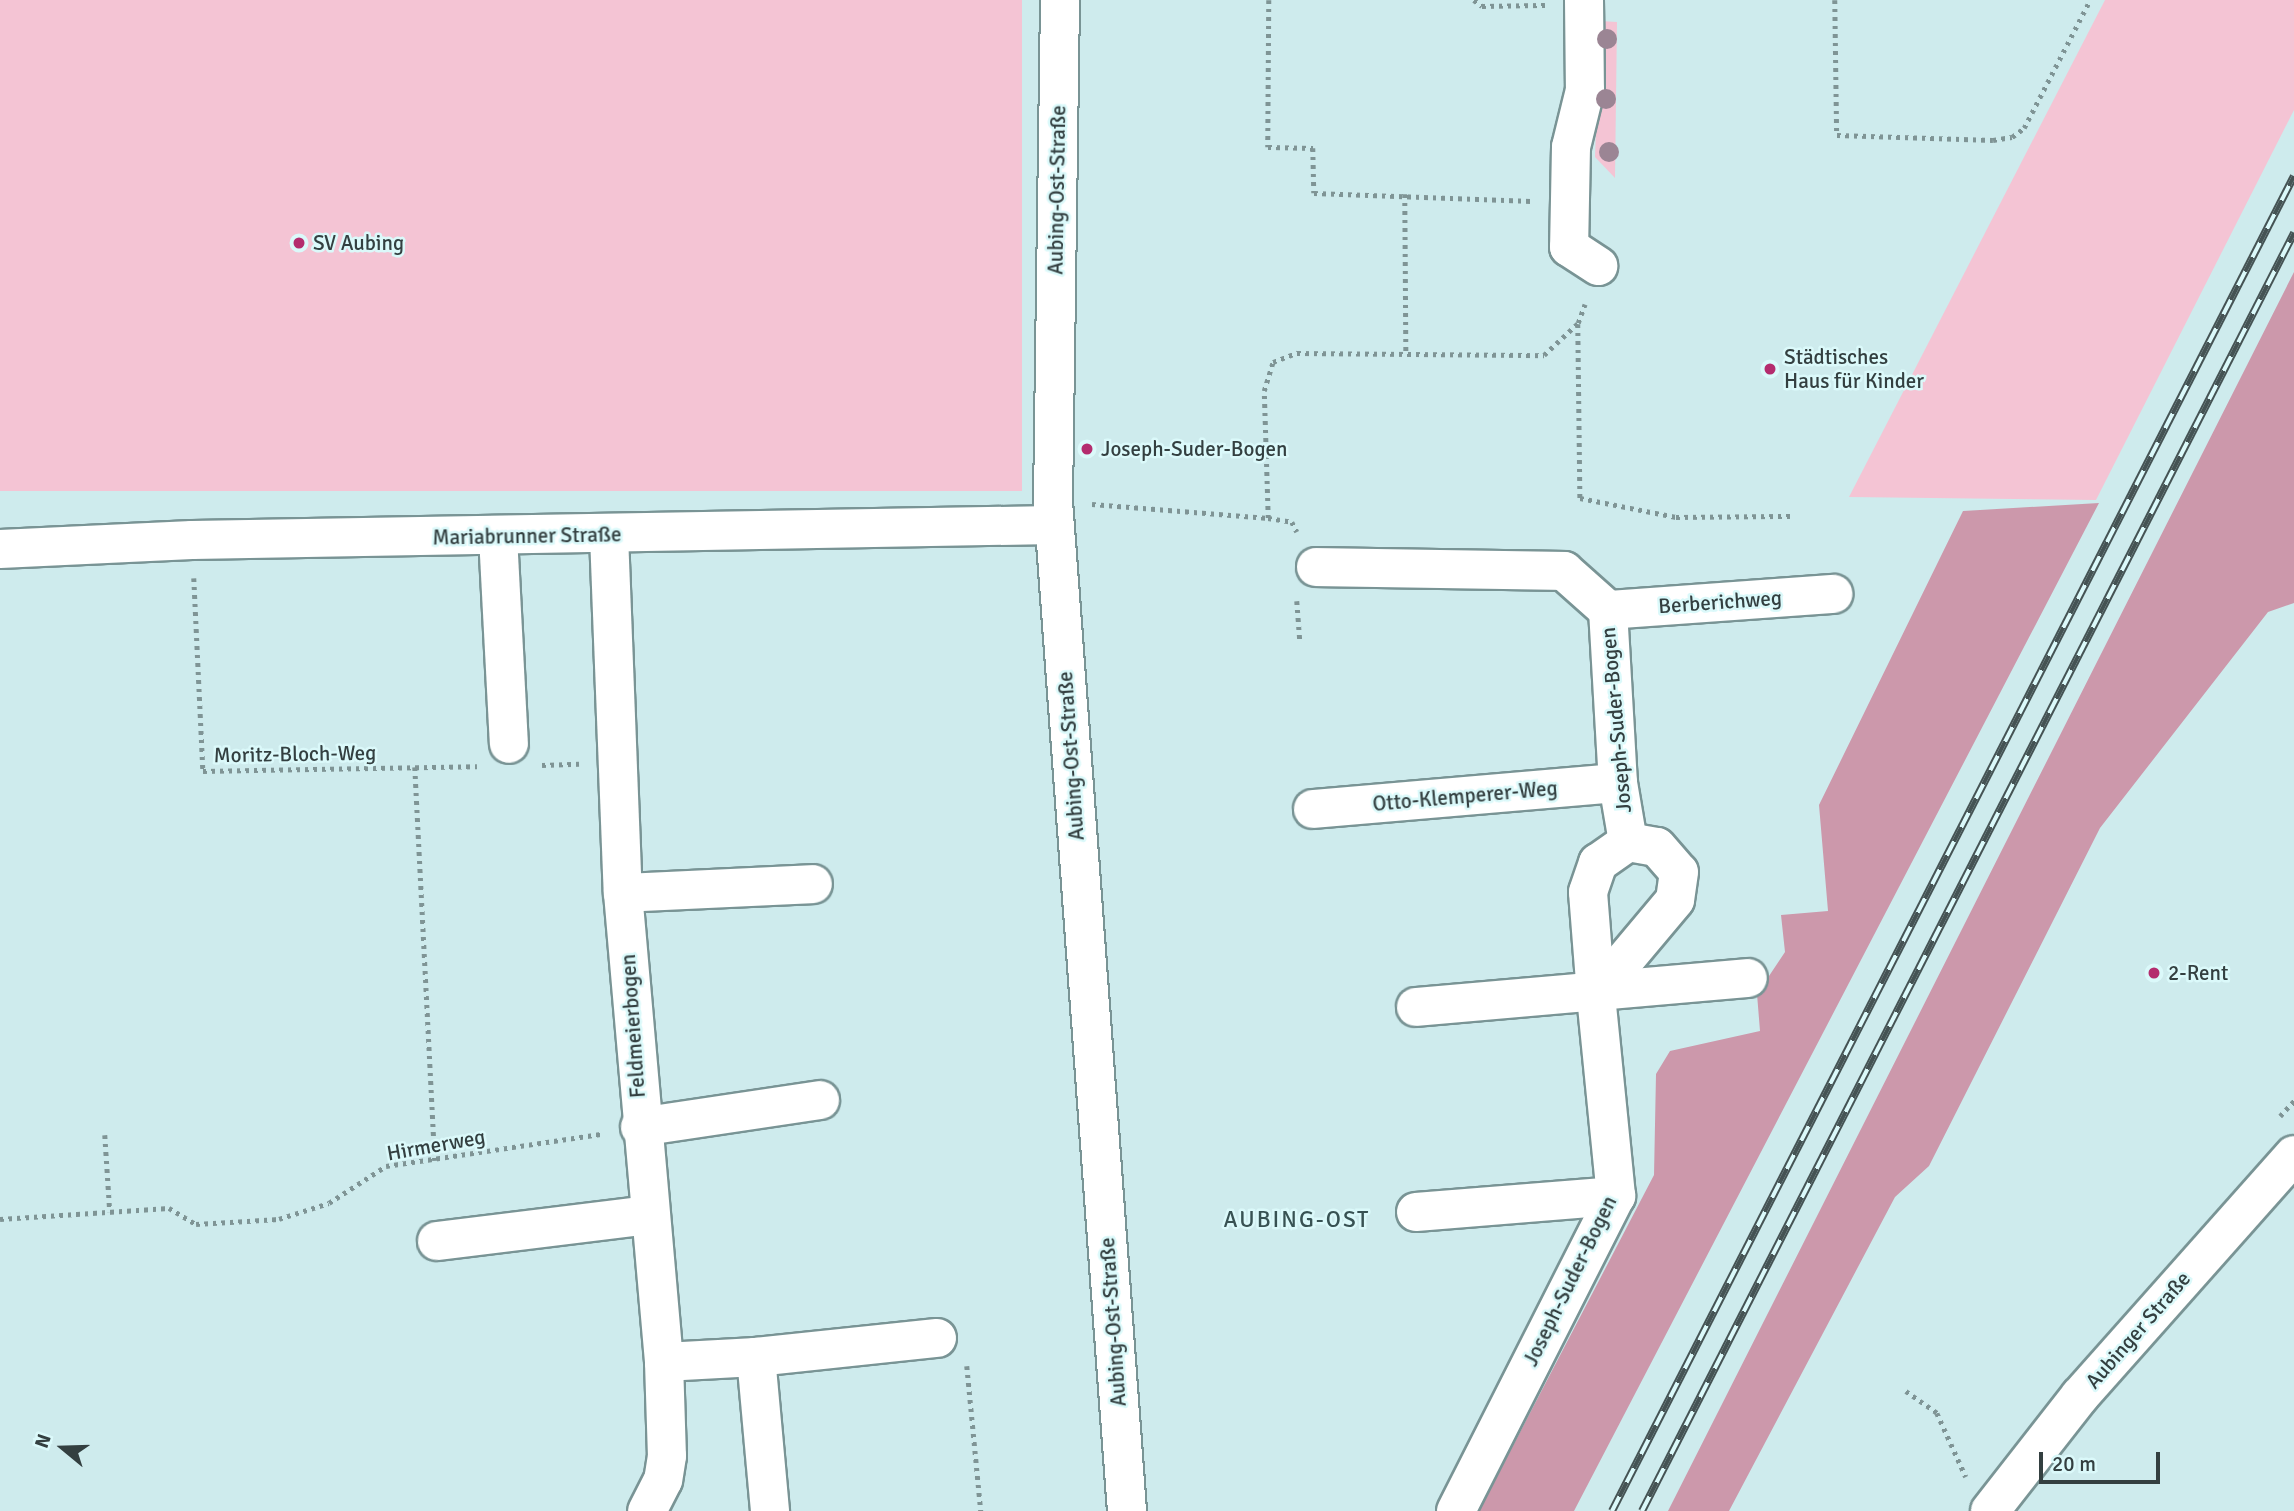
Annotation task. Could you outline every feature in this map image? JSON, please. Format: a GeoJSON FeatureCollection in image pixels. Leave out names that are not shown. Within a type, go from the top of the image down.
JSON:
{"type":"FeatureCollection","features":[{"type":"Feature","properties":{"kind":"street","name":"Aubing-Ost-Straße"},"geometry":{"type":"LineString","coordinates":[[1060,0],[1054,513],[1127,1511]]}},
{"type":"Feature","properties":{"kind":"street"},"geometry":{"type":"LineString","coordinates":[[1584,0],[1584,90],[1571,147],[1569,247],[1598,267]]}},
{"type":"Feature","properties":{"kind":"street","name":"Mariabrunner Straße"},"geometry":{"type":"LineString","coordinates":[[0,548],[192,540],[608,535],[1054,513]]}},
{"type":"Feature","properties":{"kind":"street","name":"Feldmeierbogen"},"geometry":{"type":"LineString","coordinates":[[608,535],[623,893],[640,1127],[664,1362],[667,1456],[663,1480],[647,1511]]}},
{"type":"Feature","properties":{"kind":"street"},"geometry":{"type":"LineString","coordinates":[[498,536],[507,759]]}},
{"type":"Feature","properties":{"kind":"street","name":"Joseph-Suder-Bogen"},"geometry":{"type":"LineString","coordinates":[[1316,567],[1564,571],[1608,610],[1618,783],[1628,842]]}},
{"type":"Feature","properties":{"kind":"street","name":"Berberichweg"},"geometry":{"type":"LineString","coordinates":[[1608,610],[1833,594]]}},
{"type":"Feature","properties":{"kind":"street","name":"Otto-Klemperer-Weg"},"geometry":{"type":"LineString","coordinates":[[1313,809],[1618,783]]}},
{"type":"Feature","properties":{"kind":"street","name":"Joseph-Suder-Bogen"},"geometry":{"type":"LineString","coordinates":[[1456,1511],[1616,1196],[1596,994],[1588,892],[1598,863],[1628,842],[1657,847],[1679,872],[1675,900],[1596,994]]}},
{"type":"Feature","properties":{"kind":"street"},"geometry":{"type":"LineString","coordinates":[[623,893],[813,884]]}},
{"type":"Feature","properties":{"kind":"street"},"geometry":{"type":"LineString","coordinates":[[1416,1007],[1596,994],[1748,978]]}},
{"type":"Feature","properties":{"kind":"street"},"geometry":{"type":"LineString","coordinates":[[640,1127],[820,1100]]}},
{"type":"Feature","properties":{"kind":"street","name":"Aubinger Straße"},"geometry":{"type":"LineString","coordinates":[[1990,1511],[2080,1396],[2294,1155]]}},
{"type":"Feature","properties":{"kind":"street"},"geometry":{"type":"LineString","coordinates":[[1416,1212],[1616,1196]]}},
{"type":"Feature","properties":{"kind":"street"},"geometry":{"type":"LineString","coordinates":[[437,1241],[649,1215]]}},
{"type":"Feature","properties":{"kind":"street"},"geometry":{"type":"LineString","coordinates":[[664,1362],[756,1357],[937,1338]]}},
{"type":"Feature","properties":{"kind":"street"},"geometry":{"type":"LineString","coordinates":[[756,1357],[771,1511]]}},
{"type":"Feature","properties":{"kind":"path"},"geometry":{"type":"LineString","coordinates":[[1269,0],[1268,147],[1314,148],[1314,193],[1405,194],[1570,202]]}},
{"type":"Feature","properties":{"kind":"path"},"geometry":{"type":"LineString","coordinates":[[1474,0],[1482,6],[1546,5]]}},
{"type":"Feature","properties":{"kind":"path"},"geometry":{"type":"LineString","coordinates":[[1835,0],[1837,135],[1993,140],[2012,137],[2024,128],[2090,0]]}},
{"type":"Feature","properties":{"kind":"path"},"geometry":{"type":"LineString","coordinates":[[1405,194],[1406,353]]}},
{"type":"Feature","properties":{"kind":"path"},"geometry":{"type":"LineString","coordinates":[[1598,267],[1578,323],[1580,498],[1675,517],[1793,516]]}},
{"type":"Feature","properties":{"kind":"path"},"geometry":{"type":"LineString","coordinates":[[1268,518],[1264,391],[1273,362],[1297,353],[1544,355],[1578,323]]}},
{"type":"Feature","properties":{"kind":"path"},"geometry":{"type":"LineString","coordinates":[[1054,513],[1268,518],[1292,522]]}},
{"type":"Feature","properties":{"kind":"path","name":"Moritz-Bloch-Weg"},"geometry":{"type":"LineString","coordinates":[[192,540],[203,771],[415,767],[507,759],[618,764]]}},
{"type":"Feature","properties":{"kind":"path"},"geometry":{"type":"LineString","coordinates":[[415,767],[435,1160]]}},
{"type":"Feature","properties":{"kind":"path","name":"Hirmerweg"},"geometry":{"type":"LineString","coordinates":[[0,1219],[169,1208],[197,1224],[279,1219],[330,1203],[386,1166],[640,1127]]}},
{"type":"Feature","properties":{"kind":"path"},"geometry":{"type":"LineString","coordinates":[[105,1135],[110,1212]]}},
{"type":"Feature","properties":{"kind":"path"},"geometry":{"type":"LineString","coordinates":[[937,1338],[963,1335],[981,1511]]}},
{"type":"Feature","properties":{"kind":"path"},"geometry":{"type":"LineString","coordinates":[[1906,1391],[1937,1413],[1968,1480]]}},
{"type":"Feature","properties":{"kind":"shaded area"},"geometry":{"type":"Polygon","coordinates":[[[0,0],[1022,0],[1022,491],[0,491],[0,0]]]}},
{"type":"Feature","properties":{"kind":"shaded area"},"geometry":{"type":"Polygon","coordinates":[[[2105,0],[2294,0],[2294,110],[2096,500],[1849,497],[2105,0]]]}},
{"type":"Feature","properties":{"kind":"shaded area"},"geometry":{"type":"Polygon","coordinates":[[[1600,21],[1617,22],[1615,178],[1595,157],[1600,21]]]}},
{"type":"Feature","properties":{"kind":"shaded area"},"geometry":{"type":"Polygon","coordinates":[[[2294,272],[2294,603],[2268,612],[2100,828],[1929,1166],[1895,1197],[1729,1511],[1668,1511],[2294,272]]]}},
{"type":"Feature","properties":{"kind":"shaded area"},"geometry":{"type":"Polygon","coordinates":[[[2099,503],[1574,1511],[1479,1511],[1654,1175],[1656,1074],[1670,1051],[1760,1031],[1757,994],[1785,952],[1781,915],[1828,911],[1819,805],[1963,511],[2099,503]]]}},
{"type":"Feature","properties":{"kind":"railway"},"geometry":{"type":"LineString","coordinates":[[1612,1511],[2294,176]]}},
{"type":"Feature","properties":{"kind":"railway"},"geometry":{"type":"LineString","coordinates":[[1642,1511],[2294,233]]}},
{"type":"Feature","properties":{"kind":"place","name":"SV Aubing"},"geometry":{"type":"Point","coordinates":[299,243]}},
{"type":"Feature","properties":{"kind":"place","name":"Städtisches Haus für Kinder"},"geometry":{"type":"Point","coordinates":[1770,369]}},
{"type":"Feature","properties":{"kind":"place","name":"Joseph-Suder-Bogen"},"geometry":{"type":"Point","coordinates":[1087,449]}},
{"type":"Feature","properties":{"kind":"place","name":"2-Rent"},"geometry":{"type":"Point","coordinates":[2154,973]}},
{"type":"Feature","properties":{"kind":"district","name":"AUBING-OST"},"geometry":{"type":"Point","coordinates":[1297,1220]}}]}
